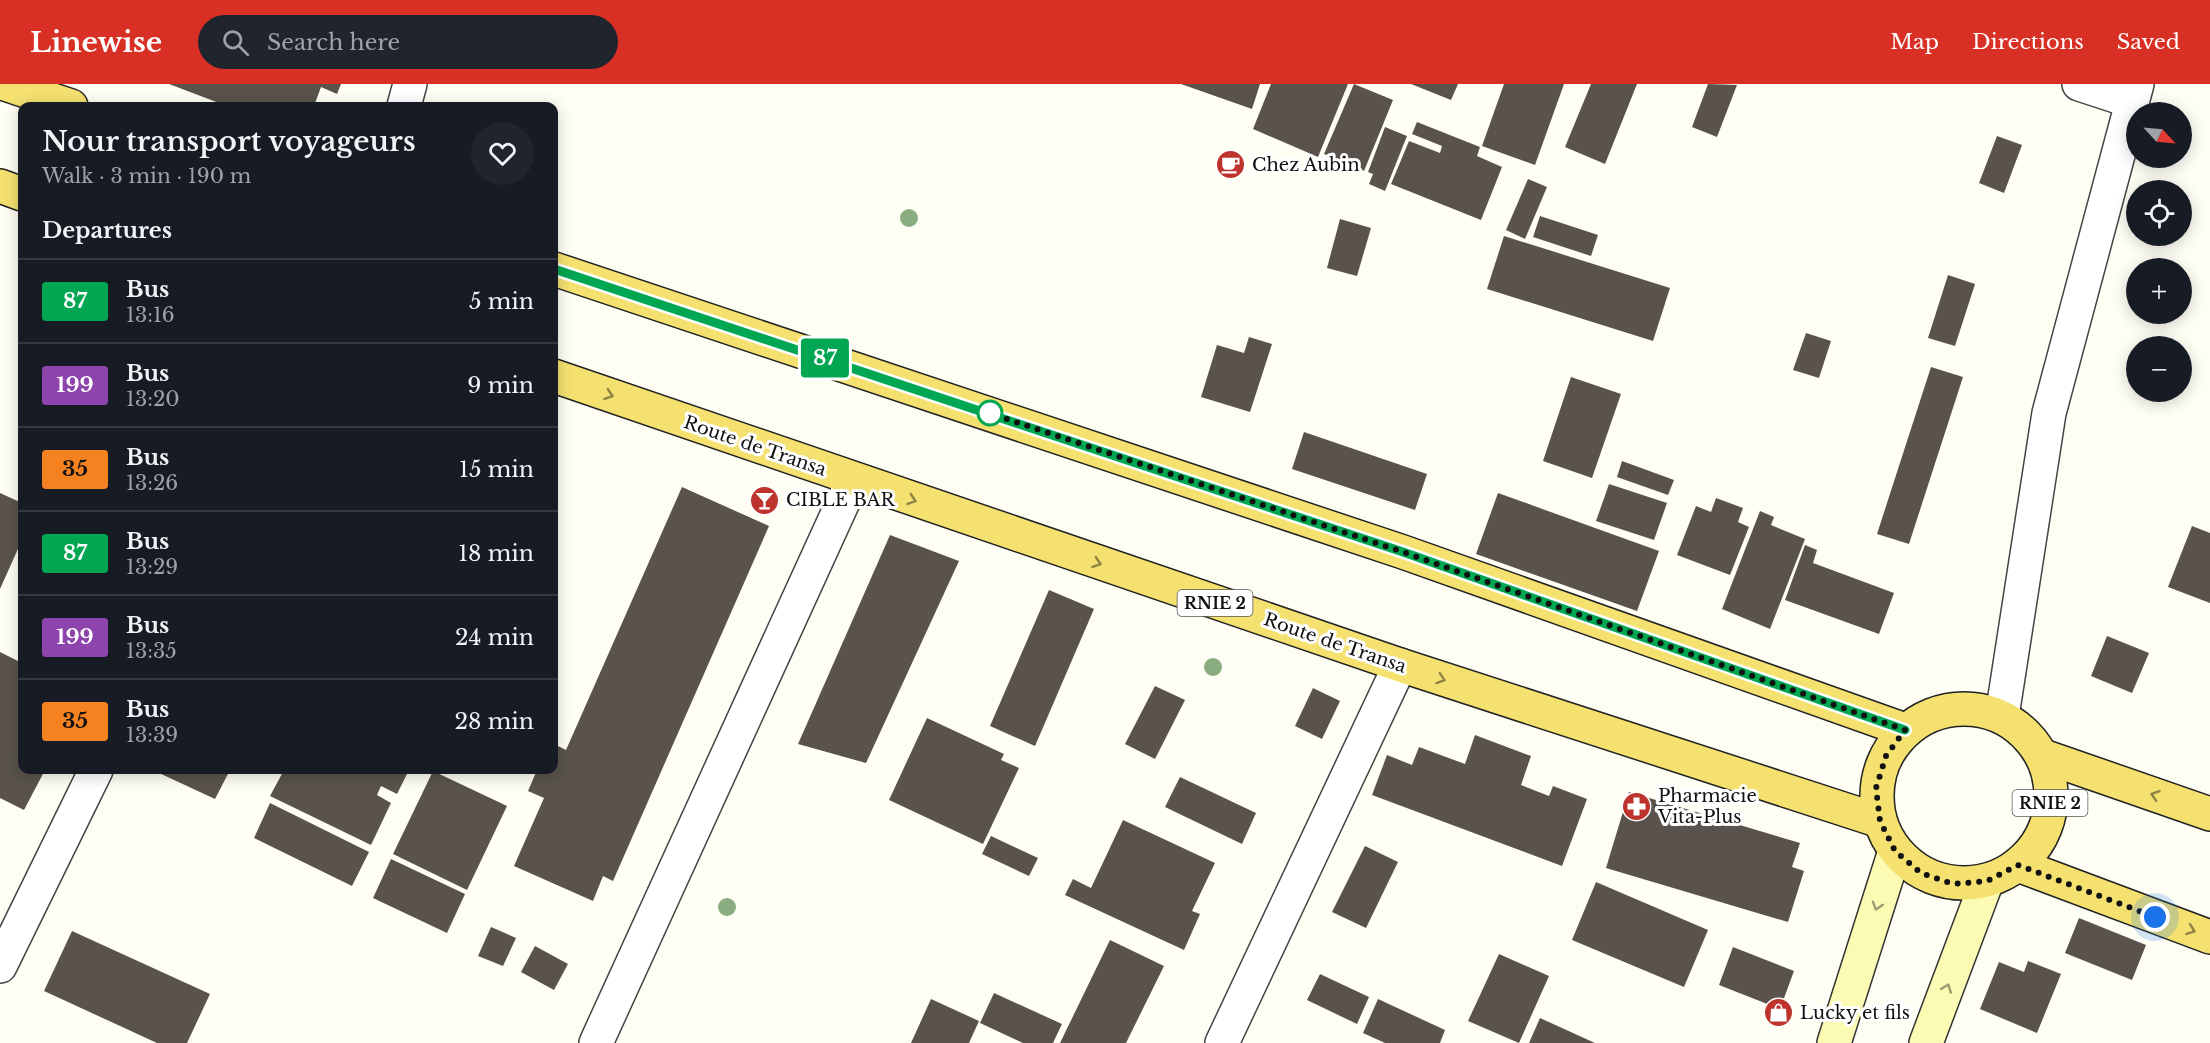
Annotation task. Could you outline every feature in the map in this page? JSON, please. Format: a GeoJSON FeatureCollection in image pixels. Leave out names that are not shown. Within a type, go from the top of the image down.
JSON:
{"type":"FeatureCollection","features":[{"type":"Feature","properties":{"kind":"main road"},"geometry":{"type":"LineString","coordinates":[[10,85],[59,102]]}},
{"type":"Feature","properties":{"kind":"main road"},"geometry":{"type":"LineString","coordinates":[[0,186],[18,193]]}},
{"type":"Feature","properties":{"kind":"main road"},"geometry":{"type":"LineString","coordinates":[[558,270],[1391,548],[1905,730]]}},
{"type":"Feature","properties":{"kind":"main road","name":"Route de Transa"},"geometry":{"type":"LineString","coordinates":[[558,377],[1400,665],[1880,821]]}},
{"type":"Feature","properties":{"kind":"main road","name":"RNIE 2"},"geometry":{"type":"LineString","coordinates":[[1969,707],[2002,716],[2026,732],[2043,756],[2052,795],[2043,833],[2018,865],[1987,881],[1953,884],[1921,873],[1895,851],[1880,821],[1876,788],[1886,756],[1905,730],[1935,713],[1969,707]]}},
{"type":"Feature","properties":{"kind":"main road","name":"RNIE 2"},"geometry":{"type":"LineString","coordinates":[[2043,756],[2210,814]]}},
{"type":"Feature","properties":{"kind":"main road"},"geometry":{"type":"LineString","coordinates":[[2018,865],[2210,937]]}},
{"type":"Feature","properties":{"kind":"street"},"geometry":{"type":"LineString","coordinates":[[405,102],[410,84]]}},
{"type":"Feature","properties":{"kind":"street"},"geometry":{"type":"LineString","coordinates":[[2002,716],[2049,413],[2134,93],[2079,84]]}},
{"type":"Feature","properties":{"kind":"street"},"geometry":{"type":"LineString","coordinates":[[596,1043],[853,480]]}},
{"type":"Feature","properties":{"kind":"street"},"geometry":{"type":"LineString","coordinates":[[1222,1043],[1400,665]]}},
{"type":"Feature","properties":{"kind":"street"},"geometry":{"type":"LineString","coordinates":[[0,966],[94,774]]}},
{"type":"Feature","properties":{"kind":"street"},"geometry":{"type":"LineString","coordinates":[[1834,1043],[1895,851]]}},
{"type":"Feature","properties":{"kind":"street"},"geometry":{"type":"LineString","coordinates":[[1926,1043],[1987,881]]}},
{"type":"Feature","properties":{"kind":"building"},"geometry":{"type":"Polygon","coordinates":[[[169,84],[341,84],[337,94],[321,87],[315,102],[216,102],[169,84]]]}},
{"type":"Feature","properties":{"kind":"building"},"geometry":{"type":"Polygon","coordinates":[[[1181,84],[1260,84],[1252,109],[1181,84]]]}},
{"type":"Feature","properties":{"kind":"building"},"geometry":{"type":"Polygon","coordinates":[[[1271,84],[1348,84],[1318,157],[1253,129],[1271,84]]]}},
{"type":"Feature","properties":{"kind":"building"},"geometry":{"type":"Polygon","coordinates":[[[1354,84],[1393,100],[1364,171],[1324,154],[1354,84]]]}},
{"type":"Feature","properties":{"kind":"building"},"geometry":{"type":"Polygon","coordinates":[[[1411,84],[1458,84],[1451,100],[1411,84]]]}},
{"type":"Feature","properties":{"kind":"building"},"geometry":{"type":"Polygon","coordinates":[[[1504,84],[1564,84],[1535,165],[1482,146],[1504,84]]]}},
{"type":"Feature","properties":{"kind":"building"},"geometry":{"type":"Polygon","coordinates":[[[1591,84],[1637,84],[1605,164],[1565,147],[1591,84]]]}},
{"type":"Feature","properties":{"kind":"building"},"geometry":{"type":"Polygon","coordinates":[[[1708,84],[1737,85],[1717,137],[1692,127],[1708,84]]]}},
{"type":"Feature","properties":{"kind":"building"},"geometry":{"type":"Polygon","coordinates":[[[1417,122],[1480,147],[1477,156],[1502,167],[1481,220],[1391,184],[1409,141],[1440,153],[1442,146],[1412,134],[1417,122]]]}},
{"type":"Feature","properties":{"kind":"building"},"geometry":{"type":"Polygon","coordinates":[[[1385,127],[1407,136],[1385,191],[1369,184],[1373,174],[1368,172],[1385,127]]]}},
{"type":"Feature","properties":{"kind":"building"},"geometry":{"type":"Polygon","coordinates":[[[1997,136],[2022,145],[2004,193],[1979,183],[1997,136]]]}},
{"type":"Feature","properties":{"kind":"building"},"geometry":{"type":"Polygon","coordinates":[[[1528,179],[1547,187],[1525,239],[1506,230],[1528,179]]]}},
{"type":"Feature","properties":{"kind":"building"},"geometry":{"type":"Polygon","coordinates":[[[1540,216],[1598,235],[1591,256],[1533,237],[1540,216]]]}},
{"type":"Feature","properties":{"kind":"building"},"geometry":{"type":"Polygon","coordinates":[[[1340,219],[1371,228],[1357,276],[1327,268],[1340,219]]]}},
{"type":"Feature","properties":{"kind":"building"},"geometry":{"type":"Polygon","coordinates":[[[1504,236],[1670,288],[1653,341],[1487,289],[1504,236]]]}},
{"type":"Feature","properties":{"kind":"building"},"geometry":{"type":"Polygon","coordinates":[[[1948,275],[1975,284],[1955,346],[1928,338],[1948,275]]]}},
{"type":"Feature","properties":{"kind":"building"},"geometry":{"type":"Polygon","coordinates":[[[1806,333],[1831,341],[1819,378],[1793,370],[1806,333]]]}},
{"type":"Feature","properties":{"kind":"building"},"geometry":{"type":"Polygon","coordinates":[[[1249,337],[1272,344],[1250,412],[1201,397],[1217,345],[1244,353],[1249,337]]]}},
{"type":"Feature","properties":{"kind":"building"},"geometry":{"type":"Polygon","coordinates":[[[1931,367],[1963,377],[1909,544],[1877,534],[1931,367]]]}},
{"type":"Feature","properties":{"kind":"building"},"geometry":{"type":"Polygon","coordinates":[[[1571,377],[1621,394],[1592,478],[1543,461],[1571,377]]]}},
{"type":"Feature","properties":{"kind":"building"},"geometry":{"type":"Polygon","coordinates":[[[1304,432],[1427,474],[1415,510],[1292,469],[1304,432]]]}},
{"type":"Feature","properties":{"kind":"building"},"geometry":{"type":"Polygon","coordinates":[[[1622,461],[1674,480],[1668,495],[1617,477],[1622,461]]]}},
{"type":"Feature","properties":{"kind":"building"},"geometry":{"type":"Polygon","coordinates":[[[1609,484],[1667,503],[1654,540],[1596,521],[1609,484]]]}},
{"type":"Feature","properties":{"kind":"building"},"geometry":{"type":"Polygon","coordinates":[[[682,487],[769,526],[613,881],[603,876],[593,901],[514,866],[544,798],[528,791],[535,774],[558,774],[558,746],[566,750],[682,487]]]}},
{"type":"Feature","properties":{"kind":"building"},"geometry":{"type":"Polygon","coordinates":[[[0,493],[18,501],[18,549],[0,589],[0,493]]]}},
{"type":"Feature","properties":{"kind":"building"},"geometry":{"type":"Polygon","coordinates":[[[1498,493],[1659,551],[1637,611],[1476,554],[1498,493]]]}},
{"type":"Feature","properties":{"kind":"building"},"geometry":{"type":"Polygon","coordinates":[[[1716,498],[1743,508],[1738,522],[1749,527],[1730,575],[1677,555],[1696,506],[1711,512],[1716,498]]]}},
{"type":"Feature","properties":{"kind":"building"},"geometry":{"type":"Polygon","coordinates":[[[1760,511],[1774,517],[1771,525],[1805,539],[1770,629],[1722,609],[1760,511]]]}},
{"type":"Feature","properties":{"kind":"building"},"geometry":{"type":"Polygon","coordinates":[[[2192,526],[2210,533],[2210,603],[2168,587],[2192,526]]]}},
{"type":"Feature","properties":{"kind":"building"},"geometry":{"type":"Polygon","coordinates":[[[890,535],[959,561],[866,763],[798,744],[890,535]]]}},
{"type":"Feature","properties":{"kind":"building"},"geometry":{"type":"Polygon","coordinates":[[[1805,545],[1817,550],[1813,563],[1894,593],[1879,634],[1785,600],[1805,545]]]}},
{"type":"Feature","properties":{"kind":"building"},"geometry":{"type":"Polygon","coordinates":[[[1049,590],[1094,609],[1035,746],[990,726],[1049,590]]]}},
{"type":"Feature","properties":{"kind":"building"},"geometry":{"type":"Polygon","coordinates":[[[2107,636],[2149,653],[2132,693],[2091,676],[2107,636]]]}},
{"type":"Feature","properties":{"kind":"building"},"geometry":{"type":"Polygon","coordinates":[[[0,652],[18,661],[18,774],[43,774],[24,810],[0,798],[0,652]]]}},
{"type":"Feature","properties":{"kind":"building"},"geometry":{"type":"Polygon","coordinates":[[[1155,686],[1185,700],[1155,759],[1125,744],[1155,686]]]}},
{"type":"Feature","properties":{"kind":"building"},"geometry":{"type":"Polygon","coordinates":[[[1313,688],[1340,701],[1322,739],[1295,726],[1313,688]]]}},
{"type":"Feature","properties":{"kind":"building"},"geometry":{"type":"Polygon","coordinates":[[[927,718],[1004,754],[1001,760],[1019,768],[983,844],[889,800],[927,718]]]}},
{"type":"Feature","properties":{"kind":"building"},"geometry":{"type":"Polygon","coordinates":[[[1475,735],[1531,756],[1521,785],[1549,796],[1553,786],[1587,799],[1562,866],[1372,795],[1387,755],[1412,765],[1419,747],[1465,764],[1475,735]]]}},
{"type":"Feature","properties":{"kind":"building"},"geometry":{"type":"Polygon","coordinates":[[[161,774],[228,774],[215,799],[161,774]]]}},
{"type":"Feature","properties":{"kind":"building"},"geometry":{"type":"Polygon","coordinates":[[[282,774],[407,774],[397,794],[381,786],[377,795],[391,803],[371,845],[270,796],[282,774]]]}},
{"type":"Feature","properties":{"kind":"building"},"geometry":{"type":"Polygon","coordinates":[[[432,774],[439,774],[507,806],[467,890],[393,854],[432,774]]]}},
{"type":"Feature","properties":{"kind":"building"},"geometry":{"type":"Polygon","coordinates":[[[1180,777],[1256,813],[1242,844],[1165,807],[1180,777]]]}},
{"type":"Feature","properties":{"kind":"building"},"geometry":{"type":"Polygon","coordinates":[[[1629,792],[1800,843],[1792,867],[1804,871],[1788,922],[1606,868],[1629,792]]]}},
{"type":"Feature","properties":{"kind":"building"},"geometry":{"type":"Polygon","coordinates":[[[270,803],[369,852],[352,886],[254,838],[270,803]]]}},
{"type":"Feature","properties":{"kind":"building"},"geometry":{"type":"Polygon","coordinates":[[[1123,820],[1215,863],[1192,911],[1200,914],[1184,950],[1065,895],[1073,879],[1091,888],[1123,820]]]}},
{"type":"Feature","properties":{"kind":"building"},"geometry":{"type":"Polygon","coordinates":[[[991,836],[1038,858],[1029,876],[982,854],[991,836]]]}},
{"type":"Feature","properties":{"kind":"building"},"geometry":{"type":"Polygon","coordinates":[[[1365,846],[1398,862],[1366,928],[1332,912],[1365,846]]]}},
{"type":"Feature","properties":{"kind":"building"},"geometry":{"type":"Polygon","coordinates":[[[391,859],[465,894],[447,933],[373,898],[391,859]]]}},
{"type":"Feature","properties":{"kind":"building"},"geometry":{"type":"Polygon","coordinates":[[[1596,882],[1708,930],[1684,987],[1572,940],[1596,882]]]}},
{"type":"Feature","properties":{"kind":"building"},"geometry":{"type":"Polygon","coordinates":[[[2079,918],[2146,945],[2132,980],[2065,953],[2079,918]]]}},
{"type":"Feature","properties":{"kind":"building"},"geometry":{"type":"Polygon","coordinates":[[[491,927],[516,938],[503,966],[478,956],[491,927]]]}},
{"type":"Feature","properties":{"kind":"building"},"geometry":{"type":"Polygon","coordinates":[[[72,931],[210,994],[187,1043],[157,1043],[44,991],[72,931]]]}},
{"type":"Feature","properties":{"kind":"building"},"geometry":{"type":"Polygon","coordinates":[[[1110,940],[1164,966],[1126,1043],[1060,1043],[1110,940]]]}},
{"type":"Feature","properties":{"kind":"building"},"geometry":{"type":"Polygon","coordinates":[[[535,946],[568,964],[554,990],[521,972],[535,946]]]}},
{"type":"Feature","properties":{"kind":"building"},"geometry":{"type":"Polygon","coordinates":[[[1733,947],[1794,971],[1780,1009],[1719,985],[1733,947]]]}},
{"type":"Feature","properties":{"kind":"building"},"geometry":{"type":"Polygon","coordinates":[[[1499,954],[1549,976],[1519,1043],[1468,1021],[1499,954]]]}},
{"type":"Feature","properties":{"kind":"building"},"geometry":{"type":"Polygon","coordinates":[[[2028,961],[2061,974],[2037,1033],[1980,1009],[1999,962],[2024,972],[2028,961]]]}},
{"type":"Feature","properties":{"kind":"building"},"geometry":{"type":"Polygon","coordinates":[[[1320,974],[1369,997],[1357,1024],[1307,1000],[1320,974]]]}},
{"type":"Feature","properties":{"kind":"building"},"geometry":{"type":"Polygon","coordinates":[[[994,993],[1062,1024],[1053,1043],[1023,1043],[980,1023],[994,993]]]}},
{"type":"Feature","properties":{"kind":"building"},"geometry":{"type":"Polygon","coordinates":[[[931,999],[979,1021],[969,1043],[911,1043],[931,999]]]}},
{"type":"Feature","properties":{"kind":"building"},"geometry":{"type":"Polygon","coordinates":[[[1378,999],[1445,1030],[1440,1043],[1385,1043],[1363,1033],[1378,999]]]}},
{"type":"Feature","properties":{"kind":"building"},"geometry":{"type":"Polygon","coordinates":[[[1540,1018],[1595,1043],[1529,1043],[1540,1018]]]}},
{"type":"Feature","properties":{"kind":"bus line","name":"87"},"geometry":{"type":"LineString","coordinates":[[558,270],[1403,552],[1905,730]]}},
{"type":"Feature","properties":{"kind":"place","name":"Chez Aubin"},"geometry":{"type":"Point","coordinates":[1231,165]}},
{"type":"Feature","properties":{"kind":"place","name":"CIBLE BAR"},"geometry":{"type":"Point","coordinates":[765,500]}},
{"type":"Feature","properties":{"kind":"place","name":"Pharmacie Vita-Plus"},"geometry":{"type":"Point","coordinates":[1637,806]}},
{"type":"Feature","properties":{"kind":"place","name":"Lucky et fils"},"geometry":{"type":"Point","coordinates":[1779,1013]}},
{"type":"Feature","properties":{"kind":"route"},"geometry":{"type":"LineString","coordinates":[[990,413],[983,411],[1403,552],[1905,730],[1886,756],[1876,788],[1880,821],[1895,851],[1921,873],[1953,884],[1987,881],[2018,865],[2155,917]]}}]}
